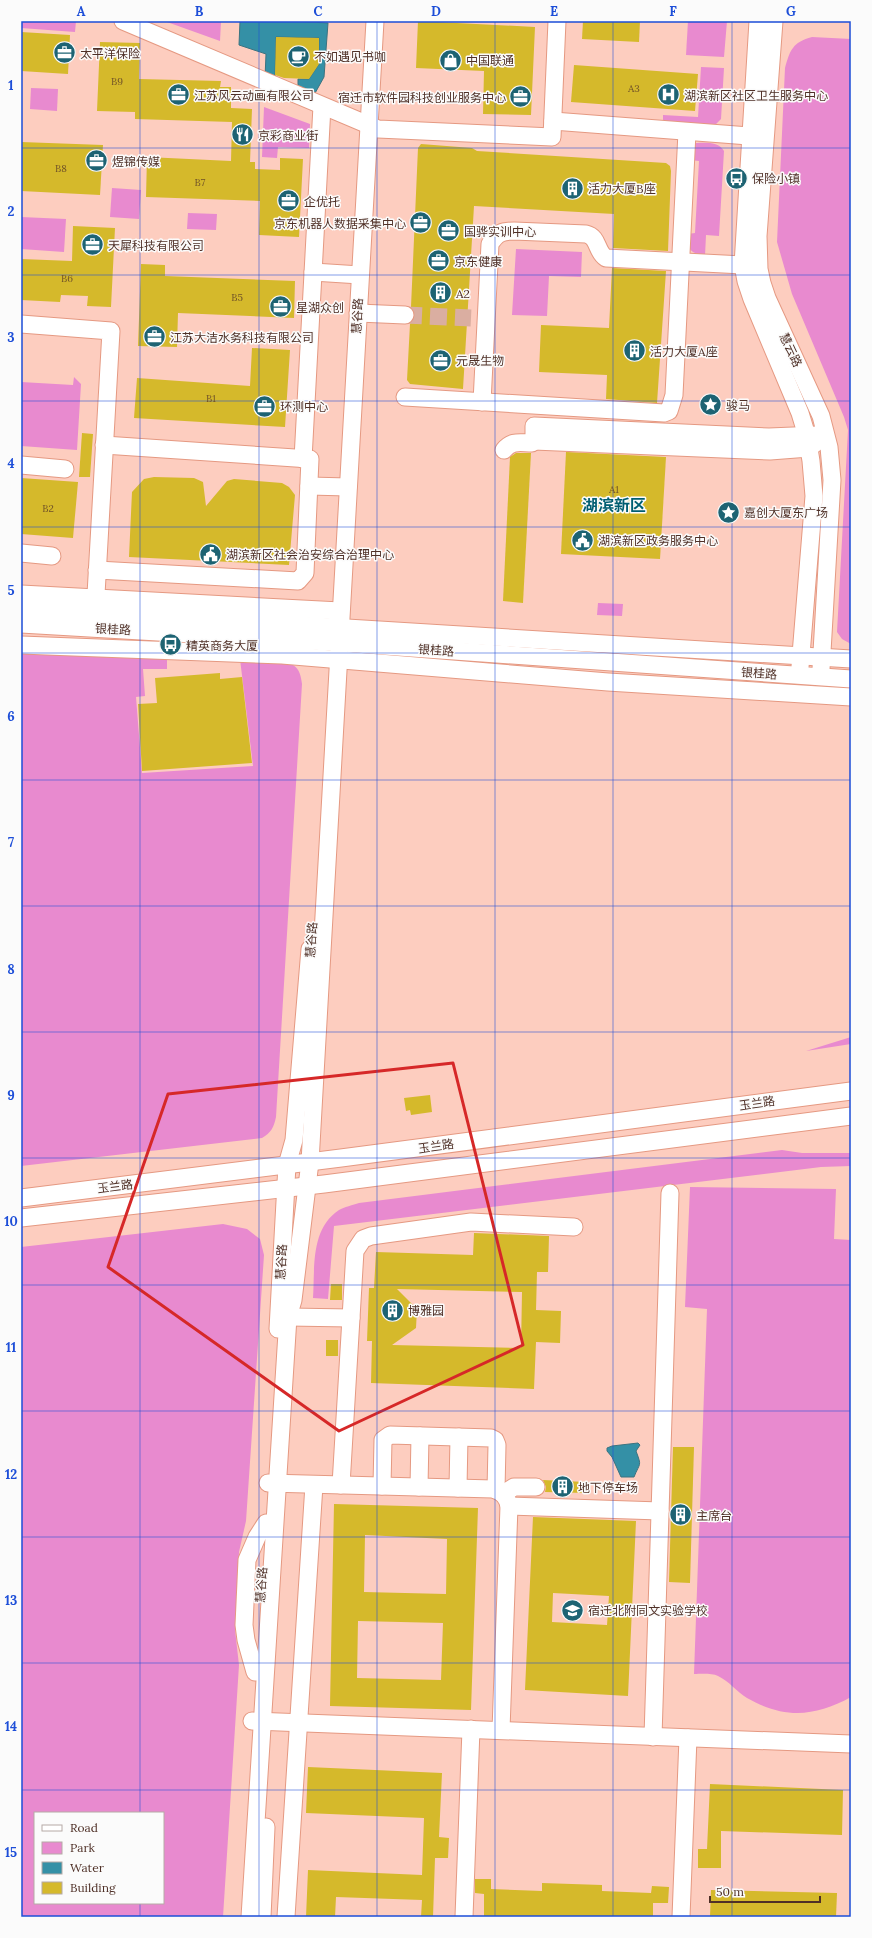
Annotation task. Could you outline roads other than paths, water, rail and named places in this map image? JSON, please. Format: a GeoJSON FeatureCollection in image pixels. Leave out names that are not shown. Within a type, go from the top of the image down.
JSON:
{"type":"FeatureCollection","features":[{"type":"Feature","properties":{"kind":"street"},"geometry":{"type":"LineString","coordinates":[[123,21],[378,129],[552,137],[557,21]]}},
{"type":"Feature","properties":{"kind":"street","name":"慧谷路"},"geometry":{"type":"LineString","coordinates":[[250,1917],[258,1797],[256,1672],[266,1523],[273,1483],[285,1188],[287,1165],[294,1140],[334,635],[340,611],[375,21]]}},
{"type":"Feature","properties":{"kind":"street","name":"慧云路"},"geometry":{"type":"LineString","coordinates":[[758,21],[759,269],[767,298],[821,416],[826,435],[832,480],[821,677]]}},
{"type":"Feature","properties":{"kind":"street","name":"慧云路"},"geometry":{"type":"LineString","coordinates":[[774,21],[758,137],[743,265],[752,299],[800,413],[808,442],[814,496],[800,676]]}},
{"type":"Feature","properties":{"kind":"street"},"geometry":{"type":"LineString","coordinates":[[303,459],[322,106]]}},
{"type":"Feature","properties":{"kind":"street"},"geometry":{"type":"LineString","coordinates":[[553,121],[758,137]]}},
{"type":"Feature","properties":{"kind":"street"},"geometry":{"type":"LineString","coordinates":[[405,397],[664,413],[669,411],[674,395],[687,132]]}},
{"type":"Feature","properties":{"kind":"street"},"geometry":{"type":"LineString","coordinates":[[482,402],[478,318],[490,244],[496,235],[504,231],[586,234],[594,238],[602,255],[606,258],[743,265]]}},
{"type":"Feature","properties":{"kind":"street"},"geometry":{"type":"LineString","coordinates":[[313,272],[360,275]]}},
{"type":"Feature","properties":{"kind":"street"},"geometry":{"type":"LineString","coordinates":[[358,312],[405,315]]}},
{"type":"Feature","properties":{"kind":"street"},"geometry":{"type":"LineString","coordinates":[[21,324],[111,331],[95,605]]}},
{"type":"Feature","properties":{"kind":"street"},"geometry":{"type":"LineString","coordinates":[[504,450],[513,442],[534,434],[769,437],[808,442],[826,435]]}},
{"type":"Feature","properties":{"kind":"street"},"geometry":{"type":"LineString","coordinates":[[97,570],[298,581],[305,573],[310,459],[104,445]]}},
{"type":"Feature","properties":{"kind":"street"},"geometry":{"type":"LineString","coordinates":[[21,465],[65,469]]}},
{"type":"Feature","properties":{"kind":"street"},"geometry":{"type":"LineString","coordinates":[[309,486],[348,487]]}},
{"type":"Feature","properties":{"kind":"street"},"geometry":{"type":"LineString","coordinates":[[21,553],[52,556]]}},
{"type":"Feature","properties":{"kind":"street"},"geometry":{"type":"LineString","coordinates":[[21,594],[95,605],[340,611]]}},
{"type":"Feature","properties":{"kind":"street","name":"银桂路"},"geometry":{"type":"LineString","coordinates":[[21,608],[95,605],[334,635],[800,676],[851,679]]}},
{"type":"Feature","properties":{"kind":"street","name":"银桂路"},"geometry":{"type":"LineString","coordinates":[[21,624],[334,635],[851,659]]}},
{"type":"Feature","properties":{"kind":"street"},"geometry":{"type":"LineString","coordinates":[[21,645],[282,655],[608,682],[851,697]]}},
{"type":"Feature","properties":{"kind":"street","name":"慧谷路"},"geometry":{"type":"LineString","coordinates":[[241,1917],[257,1721],[273,1483],[288,1317],[293,1300],[310,1162],[332,659]]}},
{"type":"Feature","properties":{"kind":"street"},"geometry":{"type":"LineString","coordinates":[[784,1100],[851,1080]]}},
{"type":"Feature","properties":{"kind":"street","name":"玉兰路"},"geometry":{"type":"LineString","coordinates":[[21,1198],[287,1165],[851,1091]]}},
{"type":"Feature","properties":{"kind":"street","name":"玉兰路"},"geometry":{"type":"LineString","coordinates":[[21,1218],[308,1186],[851,1116]]}},
{"type":"Feature","properties":{"kind":"street"},"geometry":{"type":"LineString","coordinates":[[788,1124],[851,1124]]}},
{"type":"Feature","properties":{"kind":"street"},"geometry":{"type":"LineString","coordinates":[[653,1736],[670,1193]]}},
{"type":"Feature","properties":{"kind":"street"},"geometry":{"type":"LineString","coordinates":[[341,1485],[355,1251],[363,1239],[370,1236],[471,1222],[574,1227]]}},
{"type":"Feature","properties":{"kind":"street"},"geometry":{"type":"LineString","coordinates":[[288,1317],[351,1318]]}},
{"type":"Feature","properties":{"kind":"street"},"geometry":{"type":"LineString","coordinates":[[382,1486],[383,1440],[390,1435],[491,1438],[495,1440],[497,1445],[503,1496],[501,1730]]}},
{"type":"Feature","properties":{"kind":"street"},"geometry":{"type":"LineString","coordinates":[[419,1487],[420,1436]]}},
{"type":"Feature","properties":{"kind":"street"},"geometry":{"type":"LineString","coordinates":[[458,1488],[459,1437]]}},
{"type":"Feature","properties":{"kind":"street"},"geometry":{"type":"LineString","coordinates":[[273,1483],[458,1488],[503,1496],[660,1511]]}},
{"type":"Feature","properties":{"kind":"street"},"geometry":{"type":"LineString","coordinates":[[286,1917],[314,1485]]}},
{"type":"Feature","properties":{"kind":"street"},"geometry":{"type":"LineString","coordinates":[[503,1496],[514,1487],[536,1487]]}},
{"type":"Feature","properties":{"kind":"street"},"geometry":{"type":"LineString","coordinates":[[257,1721],[851,1744]]}},
{"type":"Feature","properties":{"kind":"street"},"geometry":{"type":"LineString","coordinates":[[464,1917],[471,1729]]}},
{"type":"Feature","properties":{"kind":"street"},"geometry":{"type":"LineString","coordinates":[[681,1917],[688,1738]]}},
{"type":"Feature","properties":{"kind":"street"},"geometry":{"type":"LineString","coordinates":[[258,1797],[262,1806],[267,1837],[262,1917]]}},
{"type":"Feature","properties":{"kind":"water"},"geometry":{"type":"Polygon","coordinates":[[[240,21],[328,23],[324,77],[314,95],[298,88],[298,79],[309,79],[319,64],[319,38],[276,37],[275,78],[265,78],[266,54],[239,45],[240,21]]]}},
{"type":"Feature","properties":{"kind":"water"},"geometry":{"type":"Polygon","coordinates":[[[638,1443],[640,1445],[636,1451],[640,1464],[634,1477],[621,1477],[612,1457],[607,1451],[607,1448],[638,1443]]]}},
{"type":"Feature","properties":{"kind":"tunnel"},"geometry":{"type":"LineString","coordinates":[[405,315],[471,318]]}},
{"type":"Feature","properties":{"kind":"place","name":"太平洋保险"},"geometry":{"type":"Point","coordinates":[65,53]}},
{"type":"Feature","properties":{"kind":"place","name":"不如遇见书咖"},"geometry":{"type":"Point","coordinates":[298,56]}},
{"type":"Feature","properties":{"kind":"place","name":"中国联通"},"geometry":{"type":"Point","coordinates":[450,60]}},
{"type":"Feature","properties":{"kind":"place","name":"江苏风云动画有限公司"},"geometry":{"type":"Point","coordinates":[178,95]}},
{"type":"Feature","properties":{"kind":"place","name":"湖滨新区社区卫生服务中心"},"geometry":{"type":"Point","coordinates":[668,95]}},
{"type":"Feature","properties":{"kind":"place","name":"宿迁市软件园科技创业服务中心"},"geometry":{"type":"Point","coordinates":[521,97]}},
{"type":"Feature","properties":{"kind":"place","name":"京彩商业街"},"geometry":{"type":"Point","coordinates":[243,135]}},
{"type":"Feature","properties":{"kind":"place","name":"煜锦传媒"},"geometry":{"type":"Point","coordinates":[96,161]}},
{"type":"Feature","properties":{"kind":"place","name":"保险小镇"},"geometry":{"type":"Point","coordinates":[736,178]}},
{"type":"Feature","properties":{"kind":"place","name":"活力大厦B座"},"geometry":{"type":"Point","coordinates":[573,188]}},
{"type":"Feature","properties":{"kind":"place","name":"企优托"},"geometry":{"type":"Point","coordinates":[288,201]}},
{"type":"Feature","properties":{"kind":"place","name":"京东机器人数据采集中心"},"geometry":{"type":"Point","coordinates":[421,223]}},
{"type":"Feature","properties":{"kind":"place","name":"国骅实训中心"},"geometry":{"type":"Point","coordinates":[448,231]}},
{"type":"Feature","properties":{"kind":"place","name":"天犀科技有限公司"},"geometry":{"type":"Point","coordinates":[93,245]}},
{"type":"Feature","properties":{"kind":"place","name":"京东健康"},"geometry":{"type":"Point","coordinates":[439,261]}},
{"type":"Feature","properties":{"kind":"place","name":"A2"},"geometry":{"type":"Point","coordinates":[440,293]}},
{"type":"Feature","properties":{"kind":"place","name":"星湖众创"},"geometry":{"type":"Point","coordinates":[280,307]}},
{"type":"Feature","properties":{"kind":"place","name":"江苏大洁水务科技有限公司"},"geometry":{"type":"Point","coordinates":[154,337]}},
{"type":"Feature","properties":{"kind":"place","name":"活力大厦A座"},"geometry":{"type":"Point","coordinates":[634,351]}},
{"type":"Feature","properties":{"kind":"place","name":"元晟生物"},"geometry":{"type":"Point","coordinates":[440,360]}},
{"type":"Feature","properties":{"kind":"place","name":"骏马"},"geometry":{"type":"Point","coordinates":[710,405]}},
{"type":"Feature","properties":{"kind":"place","name":"环测中心"},"geometry":{"type":"Point","coordinates":[264,406]}},
{"type":"Feature","properties":{"kind":"place","name":"嘉创大厦东广场"},"geometry":{"type":"Point","coordinates":[729,512]}},
{"type":"Feature","properties":{"kind":"place","name":"湖滨新区政务服务中心"},"geometry":{"type":"Point","coordinates":[583,540]}},
{"type":"Feature","properties":{"kind":"place","name":"湖滨新区社会治安综合治理中心"},"geometry":{"type":"Point","coordinates":[211,554]}},
{"type":"Feature","properties":{"kind":"place","name":"精英商务大厦"},"geometry":{"type":"Point","coordinates":[171,645]}},
{"type":"Feature","properties":{"kind":"place","name":"博雅园"},"geometry":{"type":"Point","coordinates":[392,1310]}},
{"type":"Feature","properties":{"kind":"place","name":"地下停车场"},"geometry":{"type":"Point","coordinates":[562,1487]}},
{"type":"Feature","properties":{"kind":"place","name":"主席台"},"geometry":{"type":"Point","coordinates":[681,1515]}},
{"type":"Feature","properties":{"kind":"place","name":"宿迁北附同文实验学校"},"geometry":{"type":"Point","coordinates":[573,1610]}},
{"type":"Feature","properties":{"kind":"district","name":"湖滨新区"},"geometry":{"type":"Point","coordinates":[614,505]}}]}
